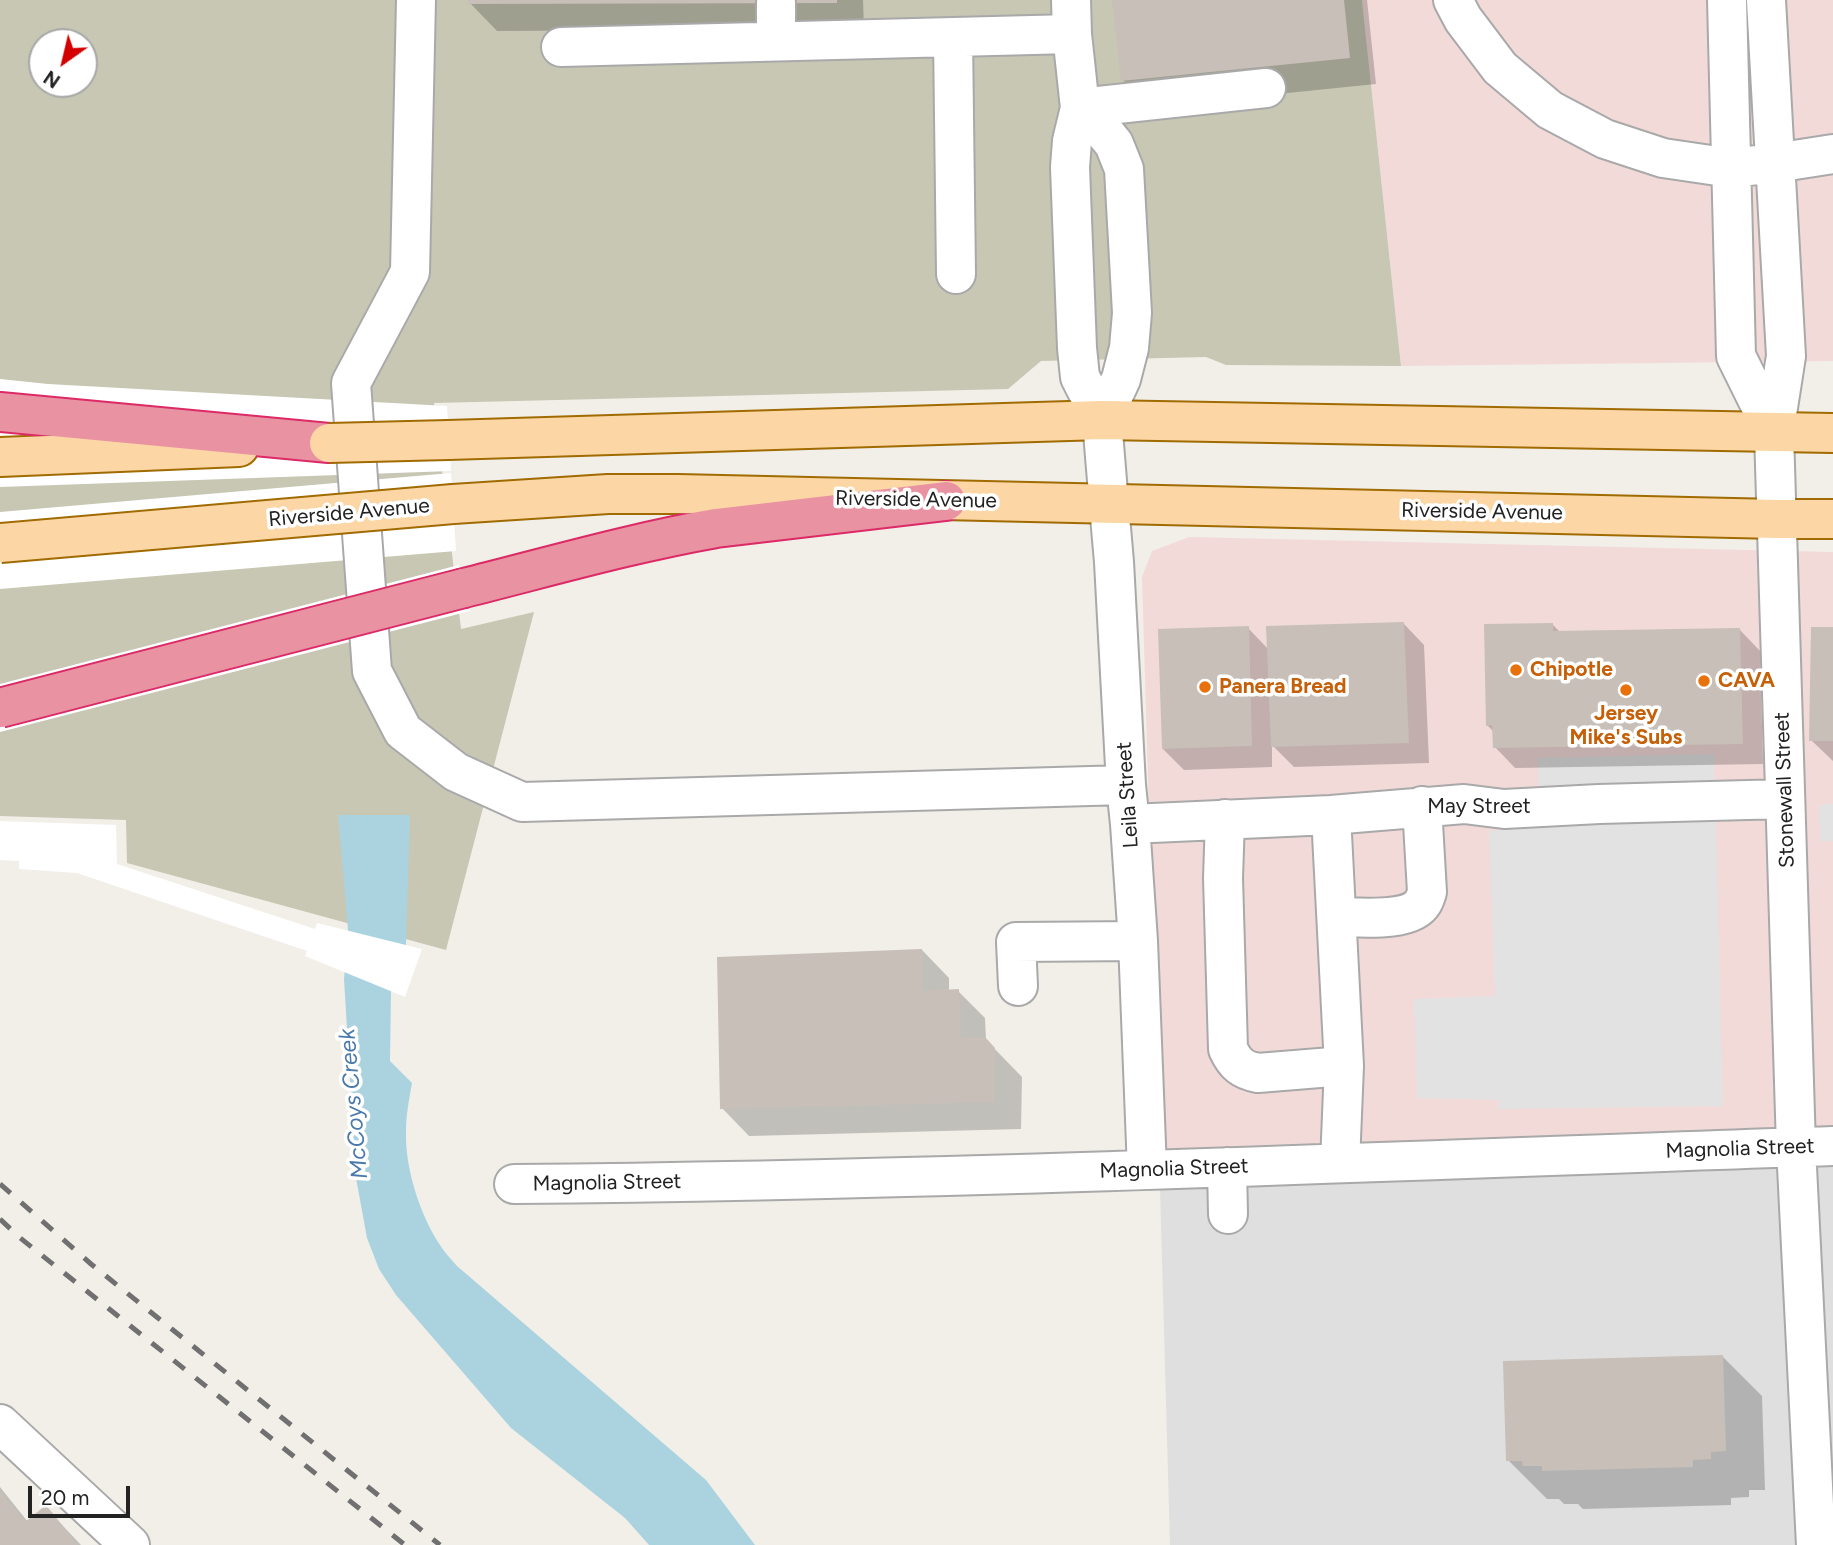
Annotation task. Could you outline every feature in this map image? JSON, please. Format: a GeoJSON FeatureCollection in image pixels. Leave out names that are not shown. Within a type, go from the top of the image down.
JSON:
{"type":"FeatureCollection","features":[{"type":"Feature","properties":{"kind":"highway"},"geometry":{"type":"LineString","coordinates":[[0,412],[329,443]]}},
{"type":"Feature","properties":{"kind":"highway"},"geometry":{"type":"LineString","coordinates":[[0,708],[637,544],[716,528],[946,501]]}},
{"type":"Feature","properties":{"kind":"main road"},"geometry":{"type":"LineString","coordinates":[[0,457],[329,443],[1102,420],[1833,433]]}},
{"type":"Feature","properties":{"kind":"main road","name":"Riverside Avenue"},"geometry":{"type":"LineString","coordinates":[[0,543],[453,504],[608,494],[1833,519]]}},
{"type":"Feature","properties":{"kind":"street"},"geometry":{"type":"LineString","coordinates":[[416,0],[410,272],[351,383],[372,671],[403,732],[456,772],[522,802],[1126,785]]}},
{"type":"Feature","properties":{"kind":"street"},"geometry":{"type":"LineString","coordinates":[[1453,0],[1463,19],[1500,68],[1550,110],[1605,139],[1663,158],[1731,168],[1833,154]]}},
{"type":"Feature","properties":{"kind":"street"},"geometry":{"type":"LineString","coordinates":[[1727,0],[1735,356],[1774,432]]}},
{"type":"Feature","properties":{"kind":"street"},"geometry":{"type":"LineString","coordinates":[[1766,0],[1786,356],[1774,432]]}},
{"type":"Feature","properties":{"kind":"street"},"geometry":{"type":"LineString","coordinates":[[776,3],[776,41]]}},
{"type":"Feature","properties":{"kind":"street"},"geometry":{"type":"LineString","coordinates":[[561,47],[953,37],[1071,17],[1080,108],[1072,141],[1070,167],[1077,348],[1080,377],[1102,420]]}},
{"type":"Feature","properties":{"kind":"street"},"geometry":{"type":"LineString","coordinates":[[953,37],[956,274]]}},
{"type":"Feature","properties":{"kind":"street"},"geometry":{"type":"LineString","coordinates":[[1080,108],[1266,88]]}},
{"type":"Feature","properties":{"kind":"street"},"geometry":{"type":"LineString","coordinates":[[1080,108],[1114,144],[1124,169],[1132,313],[1129,348],[1121,379],[1102,420]]}},
{"type":"Feature","properties":{"kind":"street","name":"Leila Street"},"geometry":{"type":"LineString","coordinates":[[1102,420],[1114,562],[1126,785],[1138,940],[1147,1170]]}},
{"type":"Feature","properties":{"kind":"street","name":"Stonewall Street"},"geometry":{"type":"LineString","coordinates":[[1774,432],[1796,1147],[1816,1545]]}},
{"type":"Feature","properties":{"kind":"street","name":"May Street"},"geometry":{"type":"LineString","coordinates":[[1130,824],[1331,815],[1464,804],[1504,809],[1785,799]]}},
{"type":"Feature","properties":{"kind":"street"},"geometry":{"type":"LineString","coordinates":[[1337,917],[1398,916],[1423,904],[1427,892],[1422,806]]}},
{"type":"Feature","properties":{"kind":"street"},"geometry":{"type":"LineString","coordinates":[[1331,815],[1344,1066],[1340,1163]]}},
{"type":"Feature","properties":{"kind":"street"},"geometry":{"type":"LineString","coordinates":[[1225,819],[1223,878],[1228,1049],[1232,1059],[1244,1070],[1258,1073],[1344,1066]]}},
{"type":"Feature","properties":{"kind":"street"},"geometry":{"type":"LineString","coordinates":[[1018,986],[1016,942],[1138,940]]}},
{"type":"Feature","properties":{"kind":"street","name":"Magnolia Street"},"geometry":{"type":"LineString","coordinates":[[514,1184],[1147,1170],[1833,1146]]}},
{"type":"Feature","properties":{"kind":"street"},"geometry":{"type":"LineString","coordinates":[[1227,1167],[1228,1214]]}},
{"type":"Feature","properties":{"kind":"street"},"geometry":{"type":"LineString","coordinates":[[0,1424],[130,1545]]}},
{"type":"Feature","properties":{"kind":"shaded area"},"geometry":{"type":"Polygon","coordinates":[[[0,0],[1362,0],[1401,366],[1226,365],[1206,357],[1041,361],[1008,389],[434,403],[461,629],[534,612],[446,950],[127,863],[126,820],[0,816],[0,0]]]}},
{"type":"Feature","properties":{"kind":"shaded area"},"geometry":{"type":"Polygon","coordinates":[[[1362,0],[1833,0],[1833,361],[1401,366],[1362,0]]]}},
{"type":"Feature","properties":{"kind":"shaded area"},"geometry":{"type":"Polygon","coordinates":[[[1189,537],[1833,552],[1833,1162],[1160,1188],[1142,577],[1152,551],[1189,537]]]}},
{"type":"Feature","properties":{"kind":"shaded area"},"geometry":{"type":"Polygon","coordinates":[[[1714,754],[1723,1106],[1498,1109],[1499,1100],[1417,1098],[1414,999],[1495,996],[1489,831],[1539,826],[1538,758],[1714,754]]]}},
{"type":"Feature","properties":{"kind":"shaded area"},"geometry":{"type":"Polygon","coordinates":[[[1833,804],[1833,841],[1820,841],[1819,805],[1833,804]]]}},
{"type":"Feature","properties":{"kind":"shaded area"},"geometry":{"type":"Polygon","coordinates":[[[1833,1162],[1833,1545],[1170,1545],[1160,1188],[1833,1162]]]}},
{"type":"Feature","properties":{"kind":"water","name":"McCoys Creek"},"geometry":{"type":"Polygon","coordinates":[[[338,815],[410,815],[406,944],[391,991],[390,1061],[412,1083],[406,1126],[408,1161],[415,1191],[433,1233],[457,1266],[706,1480],[755,1545],[649,1545],[625,1518],[511,1428],[396,1295],[379,1269],[367,1238],[356,1178],[344,979],[348,930],[338,815]]]}},
{"type":"Feature","properties":{"kind":"pier"},"geometry":{"type":"Polygon","coordinates":[[[0,379],[447,406],[451,471],[0,487],[0,379]]]}},
{"type":"Feature","properties":{"kind":"pier"},"geometry":{"type":"Polygon","coordinates":[[[451,473],[456,551],[0,589],[0,512],[451,473]]]}},
{"type":"Feature","properties":{"kind":"pier"},"geometry":{"type":"Polygon","coordinates":[[[459,565],[470,611],[0,732],[0,684],[459,565]]]}},
{"type":"Feature","properties":{"kind":"pier"},"geometry":{"type":"Polygon","coordinates":[[[0,821],[116,825],[117,864],[315,929],[317,923],[422,949],[405,997],[305,956],[307,951],[77,873],[19,869],[19,861],[0,860],[0,821]]]}},
{"type":"Feature","properties":{"kind":"building"},"geometry":{"type":"Polygon","coordinates":[[[468,0],[837,0],[837,3],[468,4],[468,0]]]}},
{"type":"Feature","properties":{"kind":"building"},"geometry":{"type":"Polygon","coordinates":[[[1112,0],[1344,0],[1350,58],[1121,81],[1112,0]]]}},
{"type":"Feature","properties":{"kind":"building"},"geometry":{"type":"Polygon","coordinates":[[[1404,622],[1409,743],[1271,747],[1266,626],[1404,622]]]}},
{"type":"Feature","properties":{"kind":"building"},"geometry":{"type":"Polygon","coordinates":[[[1553,623],[1553,631],[1740,628],[1743,744],[1493,748],[1492,725],[1486,726],[1484,624],[1553,623]]]}},
{"type":"Feature","properties":{"kind":"building"},"geometry":{"type":"Polygon","coordinates":[[[1249,626],[1252,746],[1162,749],[1158,629],[1249,626]]]}},
{"type":"Feature","properties":{"kind":"building"},"geometry":{"type":"Polygon","coordinates":[[[1811,627],[1833,627],[1833,741],[1809,741],[1811,627]]]}},
{"type":"Feature","properties":{"kind":"building"},"geometry":{"type":"Polygon","coordinates":[[[922,949],[922,991],[959,989],[960,1038],[985,1037],[995,1048],[995,1102],[720,1109],[717,957],[922,949]]]}},
{"type":"Feature","properties":{"kind":"building"},"geometry":{"type":"Polygon","coordinates":[[[1723,1355],[1726,1451],[1711,1452],[1711,1459],[1693,1460],[1693,1467],[1542,1471],[1542,1466],[1523,1466],[1522,1461],[1506,1461],[1503,1361],[1723,1355]]]}},
{"type":"Feature","properties":{"kind":"building"},"geometry":{"type":"Polygon","coordinates":[[[0,1491],[25,1522],[46,1505],[78,1545],[0,1545],[0,1491]]]}},
{"type":"Feature","properties":{"kind":"railway"},"geometry":{"type":"LineString","coordinates":[[0,1184],[91,1264],[440,1545]]}},
{"type":"Feature","properties":{"kind":"railway"},"geometry":{"type":"LineString","coordinates":[[0,1219],[19,1237],[405,1545]]}},
{"type":"Feature","properties":{"kind":"place","name":"Chipotle"},"geometry":{"type":"Point","coordinates":[1516,670]}},
{"type":"Feature","properties":{"kind":"place","name":"CAVA"},"geometry":{"type":"Point","coordinates":[1704,681]}},
{"type":"Feature","properties":{"kind":"place","name":"Panera Bread"},"geometry":{"type":"Point","coordinates":[1205,687]}},
{"type":"Feature","properties":{"kind":"place","name":"Jersey Mike's Subs"},"geometry":{"type":"Point","coordinates":[1626,690]}}]}
